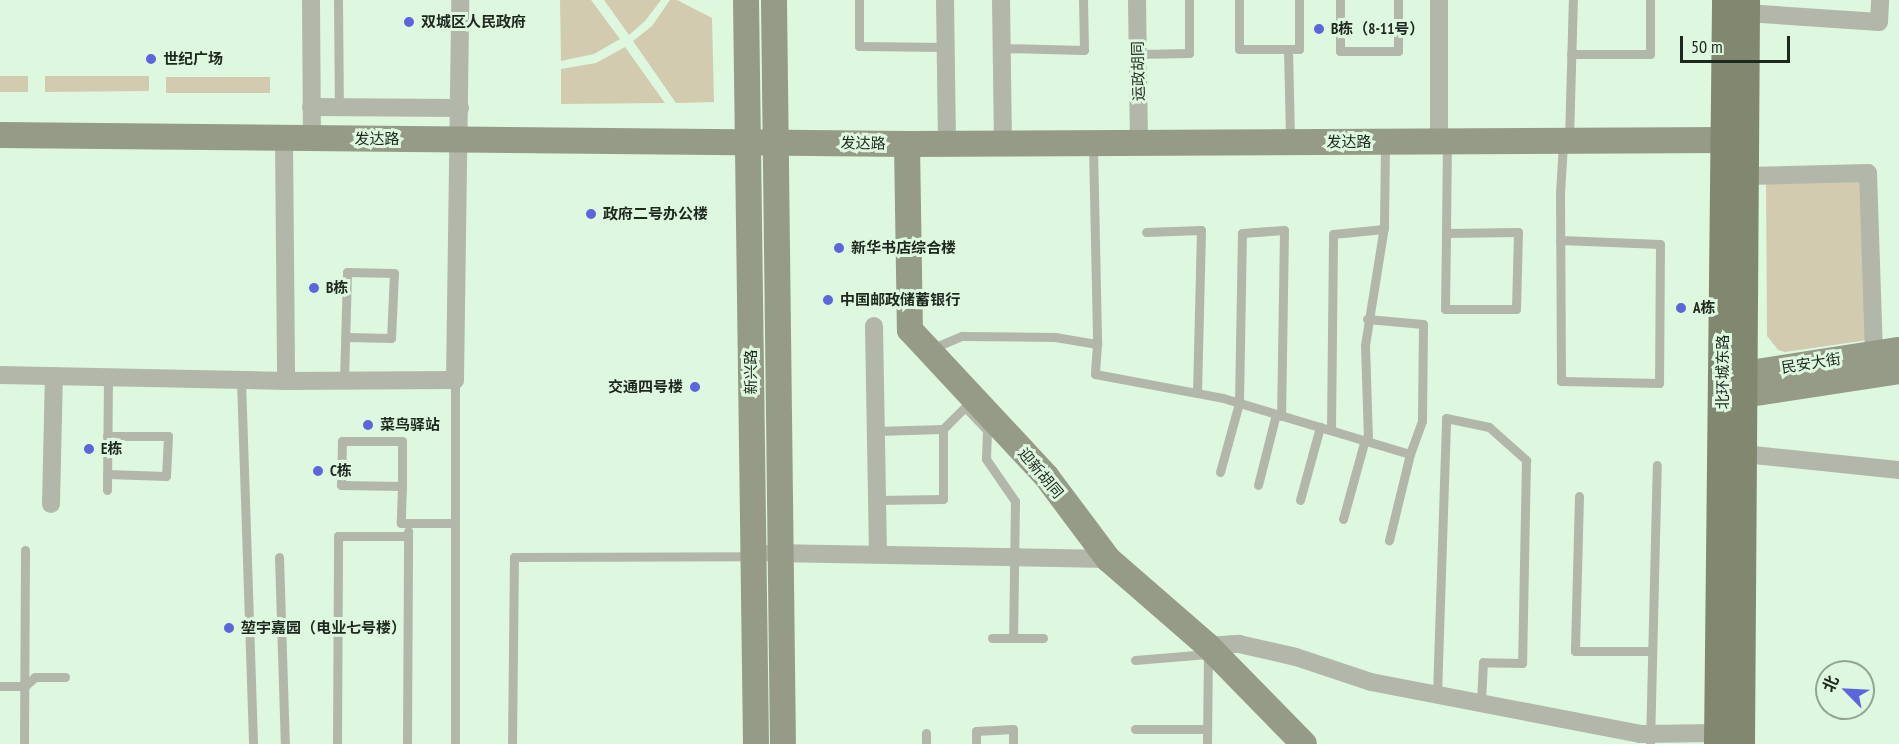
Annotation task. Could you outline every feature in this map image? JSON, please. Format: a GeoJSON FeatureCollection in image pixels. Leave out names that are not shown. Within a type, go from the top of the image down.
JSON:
{"type":"FeatureCollection","features":[{"type":"Feature","properties":{"kind":"main road","name":"北环城东路"},"geometry":{"type":"LineString","coordinates":[[1726,740],[1744,454],[1733,386],[1725,140],[1739,4]]}},
{"type":"Feature","properties":{"kind":"main road","name":"北环城东路"},"geometry":{"type":"LineString","coordinates":[[1726,740],[1733,386],[1746,176],[1739,4]]}},
{"type":"Feature","properties":{"kind":"street"},"geometry":{"type":"LineString","coordinates":[[311,0],[312,139]]}},
{"type":"Feature","properties":{"kind":"street"},"geometry":{"type":"LineString","coordinates":[[0,375],[286,381],[454,380],[460,140],[460,0]]}},
{"type":"Feature","properties":{"kind":"street","name":"新兴路"},"geometry":{"type":"LineString","coordinates":[[746,0],[756,744]]}},
{"type":"Feature","properties":{"kind":"street","name":"新兴路"},"geometry":{"type":"LineString","coordinates":[[774,0],[783,744]]}},
{"type":"Feature","properties":{"kind":"street"},"geometry":{"type":"LineString","coordinates":[[945,0],[947,144]]}},
{"type":"Feature","properties":{"kind":"street"},"geometry":{"type":"LineString","coordinates":[[1001,0],[1003,144]]}},
{"type":"Feature","properties":{"kind":"street","name":"运政胡同"},"geometry":{"type":"LineString","coordinates":[[1137,0],[1139,143]]}},
{"type":"Feature","properties":{"kind":"street"},"geometry":{"type":"LineString","coordinates":[[1439,0],[1443,142]]}},
{"type":"Feature","properties":{"kind":"street"},"geometry":{"type":"LineString","coordinates":[[1739,4],[1879,22],[1880,0]]}},
{"type":"Feature","properties":{"kind":"street"},"geometry":{"type":"LineString","coordinates":[[311,107],[460,108]]}},
{"type":"Feature","properties":{"kind":"street","name":"发达路"},"geometry":{"type":"LineString","coordinates":[[0,135],[907,144],[1725,140]]}},
{"type":"Feature","properties":{"kind":"street"},"geometry":{"type":"LineString","coordinates":[[284,139],[286,381]]}},
{"type":"Feature","properties":{"kind":"street","name":"迎新胡同"},"geometry":{"type":"LineString","coordinates":[[907,144],[910,330],[991,426],[1046,476],[1108,559],[1208,650],[1304,744]]}},
{"type":"Feature","properties":{"kind":"street"},"geometry":{"type":"LineString","coordinates":[[1746,176],[1868,173],[1874,354]]}},
{"type":"Feature","properties":{"kind":"street"},"geometry":{"type":"LineString","coordinates":[[874,326],[878,554]]}},
{"type":"Feature","properties":{"kind":"street","name":"民安大街"},"geometry":{"type":"LineString","coordinates":[[1733,386],[1899,350]]}},
{"type":"Feature","properties":{"kind":"street","name":"民安大街"},"geometry":{"type":"LineString","coordinates":[[1733,386],[1899,371]]}},
{"type":"Feature","properties":{"kind":"street"},"geometry":{"type":"LineString","coordinates":[[51,504],[54,376]]}},
{"type":"Feature","properties":{"kind":"street"},"geometry":{"type":"LineString","coordinates":[[1744,454],[1899,470]]}},
{"type":"Feature","properties":{"kind":"street"},"geometry":{"type":"LineString","coordinates":[[752,556],[780,552],[1108,559]]}},
{"type":"Feature","properties":{"kind":"street"},"geometry":{"type":"LineString","coordinates":[[1208,650],[1239,644],[1296,657],[1371,682],[1481,702],[1650,739],[1726,740]]}},
{"type":"Feature","properties":{"kind":"lane"},"geometry":{"type":"LineString","coordinates":[[338,0],[339,107]]}},
{"type":"Feature","properties":{"kind":"lane"},"geometry":{"type":"LineString","coordinates":[[859,0],[859,46],[945,47]]}},
{"type":"Feature","properties":{"kind":"lane"},"geometry":{"type":"LineString","coordinates":[[1002,48],[1084,50],[1083,0]]}},
{"type":"Feature","properties":{"kind":"lane"},"geometry":{"type":"LineString","coordinates":[[1138,54],[1189,52],[1189,0]]}},
{"type":"Feature","properties":{"kind":"lane"},"geometry":{"type":"LineString","coordinates":[[1239,0],[1239,50],[1299,49],[1299,0]]}},
{"type":"Feature","properties":{"kind":"lane"},"geometry":{"type":"LineString","coordinates":[[1340,0],[1340,51],[1398,51],[1398,0]]}},
{"type":"Feature","properties":{"kind":"lane"},"geometry":{"type":"LineString","coordinates":[[1560,240],[1660,244],[1659,383],[1561,381],[1560,240],[1573,0]]}},
{"type":"Feature","properties":{"kind":"lane"},"geometry":{"type":"LineString","coordinates":[[1571,54],[1650,54],[1650,0]]}},
{"type":"Feature","properties":{"kind":"lane"},"geometry":{"type":"LineString","coordinates":[[1288,49],[1290,142]]}},
{"type":"Feature","properties":{"kind":"lane"},"geometry":{"type":"LineString","coordinates":[[1343,519],[1366,439],[1365,345],[1367,319],[1384,229],[1385,142]]}},
{"type":"Feature","properties":{"kind":"lane"},"geometry":{"type":"LineString","coordinates":[[1443,142],[1446,233],[1445,309],[1516,309],[1518,232],[1446,233]]}},
{"type":"Feature","properties":{"kind":"lane"},"geometry":{"type":"LineString","coordinates":[[1093,143],[1097,344],[1095,374],[1239,403],[1410,454]]}},
{"type":"Feature","properties":{"kind":"lane"},"geometry":{"type":"LineString","coordinates":[[1331,430],[1333,234],[1384,229]]}},
{"type":"Feature","properties":{"kind":"lane"},"geometry":{"type":"LineString","coordinates":[[1146,232],[1202,230],[1197,393]]}},
{"type":"Feature","properties":{"kind":"lane"},"geometry":{"type":"LineString","coordinates":[[1220,472],[1239,403],[1242,233],[1284,230],[1278,415],[1258,485]]}},
{"type":"Feature","properties":{"kind":"lane"},"geometry":{"type":"LineString","coordinates":[[344,381],[347,272],[394,273],[391,338],[346,338]]}},
{"type":"Feature","properties":{"kind":"lane"},"geometry":{"type":"LineString","coordinates":[[1367,319],[1423,324],[1422,421],[1410,454],[1389,540]]}},
{"type":"Feature","properties":{"kind":"lane"},"geometry":{"type":"LineString","coordinates":[[929,350],[962,336],[1055,337],[1097,344]]}},
{"type":"Feature","properties":{"kind":"lane"},"geometry":{"type":"LineString","coordinates":[[107,490],[108,377]]}},
{"type":"Feature","properties":{"kind":"lane"},"geometry":{"type":"LineString","coordinates":[[241,380],[253,744]]}},
{"type":"Feature","properties":{"kind":"lane"},"geometry":{"type":"LineString","coordinates":[[454,380],[455,744]]}},
{"type":"Feature","properties":{"kind":"lane"},"geometry":{"type":"LineString","coordinates":[[877,500],[944,499],[943,429],[964,407],[991,426],[986,459],[1015,501],[1013,638]]}},
{"type":"Feature","properties":{"kind":"lane"},"geometry":{"type":"LineString","coordinates":[[1437,694],[1446,418],[1489,427],[1526,460],[1522,663],[1482,662],[1481,702]]}},
{"type":"Feature","properties":{"kind":"lane"},"geometry":{"type":"LineString","coordinates":[[1300,500],[1320,427]]}},
{"type":"Feature","properties":{"kind":"lane"},"geometry":{"type":"LineString","coordinates":[[876,431],[943,429]]}},
{"type":"Feature","properties":{"kind":"lane"},"geometry":{"type":"LineString","coordinates":[[107,436],[168,436],[166,477],[107,474]]}},
{"type":"Feature","properties":{"kind":"lane"},"geometry":{"type":"LineString","coordinates":[[402,486],[341,485],[342,441],[402,441],[402,486],[401,523],[455,523]]}},
{"type":"Feature","properties":{"kind":"lane"},"geometry":{"type":"LineString","coordinates":[[1650,739],[1657,465]]}},
{"type":"Feature","properties":{"kind":"lane"},"geometry":{"type":"LineString","coordinates":[[1579,496],[1575,651],[1652,651]]}},
{"type":"Feature","properties":{"kind":"lane"},"geometry":{"type":"LineString","coordinates":[[407,744],[408,523]]}},
{"type":"Feature","properties":{"kind":"lane"},"geometry":{"type":"LineString","coordinates":[[337,744],[338,536],[408,536]]}},
{"type":"Feature","properties":{"kind":"lane"},"geometry":{"type":"LineString","coordinates":[[24,744],[25,550]]}},
{"type":"Feature","properties":{"kind":"lane"},"geometry":{"type":"LineString","coordinates":[[512,744],[514,557],[752,556]]}},
{"type":"Feature","properties":{"kind":"lane"},"geometry":{"type":"LineString","coordinates":[[279,557],[285,744]]}},
{"type":"Feature","properties":{"kind":"lane"},"geometry":{"type":"LineString","coordinates":[[992,638],[1043,638]]}},
{"type":"Feature","properties":{"kind":"lane"},"geometry":{"type":"LineString","coordinates":[[1135,660],[1208,650],[1207,744]]}},
{"type":"Feature","properties":{"kind":"lane"},"geometry":{"type":"LineString","coordinates":[[0,686],[25,686],[35,677],[65,676]]}},
{"type":"Feature","properties":{"kind":"lane"},"geometry":{"type":"LineString","coordinates":[[976,744],[976,731],[1013,729],[1013,744]]}},
{"type":"Feature","properties":{"kind":"lane"},"geometry":{"type":"LineString","coordinates":[[1135,729],[1207,729]]}},
{"type":"Feature","properties":{"kind":"lane"},"geometry":{"type":"LineString","coordinates":[[926,733],[926,744]]}},
{"type":"Feature","properties":{"kind":"shaded area"},"geometry":{"type":"Polygon","coordinates":[[[560,0],[591,0],[620,39],[594,54],[561,61],[560,0]]]}},
{"type":"Feature","properties":{"kind":"shaded area"},"geometry":{"type":"Polygon","coordinates":[[[604,0],[661,0],[645,21],[629,35],[604,0]]]}},
{"type":"Feature","properties":{"kind":"shaded area"},"geometry":{"type":"Polygon","coordinates":[[[670,0],[677,0],[712,18],[714,102],[676,103],[633,41],[652,26],[670,0]]]}},
{"type":"Feature","properties":{"kind":"shaded area"},"geometry":{"type":"Polygon","coordinates":[[[625,47],[665,103],[561,104],[561,69],[596,63],[625,47]]]}},
{"type":"Feature","properties":{"kind":"shaded area"},"geometry":{"type":"Polygon","coordinates":[[[0,76],[28,76],[28,92],[0,92],[0,76]]]}},
{"type":"Feature","properties":{"kind":"shaded area"},"geometry":{"type":"Polygon","coordinates":[[[45,76],[149,76],[149,91],[45,92],[45,76]]]}},
{"type":"Feature","properties":{"kind":"shaded area"},"geometry":{"type":"Polygon","coordinates":[[[166,77],[270,77],[270,93],[166,93],[166,77]]]}},
{"type":"Feature","properties":{"kind":"shaded area"},"geometry":{"type":"Polygon","coordinates":[[[1863,178],[1868,340],[1785,352],[1778,350],[1767,336],[1766,180],[1863,178]]]}},
{"type":"Feature","properties":{"kind":"place","name":"双城区人民政府"},"geometry":{"type":"Point","coordinates":[409,22]}},
{"type":"Feature","properties":{"kind":"place","name":"B栋（8-11号）"},"geometry":{"type":"Point","coordinates":[1319,29]}},
{"type":"Feature","properties":{"kind":"place","name":"世纪广场"},"geometry":{"type":"Point","coordinates":[151,59]}},
{"type":"Feature","properties":{"kind":"place","name":"政府二号办公楼"},"geometry":{"type":"Point","coordinates":[591,214]}},
{"type":"Feature","properties":{"kind":"place","name":"新华书店综合楼"},"geometry":{"type":"Point","coordinates":[839,248]}},
{"type":"Feature","properties":{"kind":"place","name":"B栋"},"geometry":{"type":"Point","coordinates":[314,288]}},
{"type":"Feature","properties":{"kind":"place","name":"中国邮政储蓄银行"},"geometry":{"type":"Point","coordinates":[828,300]}},
{"type":"Feature","properties":{"kind":"place","name":"A栋"},"geometry":{"type":"Point","coordinates":[1681,308]}},
{"type":"Feature","properties":{"kind":"place","name":"交通四号楼"},"geometry":{"type":"Point","coordinates":[695,387]}},
{"type":"Feature","properties":{"kind":"place","name":"菜鸟驿站"},"geometry":{"type":"Point","coordinates":[368,425]}},
{"type":"Feature","properties":{"kind":"place","name":"E栋"},"geometry":{"type":"Point","coordinates":[89,449]}},
{"type":"Feature","properties":{"kind":"place","name":"C栋"},"geometry":{"type":"Point","coordinates":[318,471]}},
{"type":"Feature","properties":{"kind":"place","name":"堃宇嘉园（电业七号楼）"},"geometry":{"type":"Point","coordinates":[229,628]}}]}
